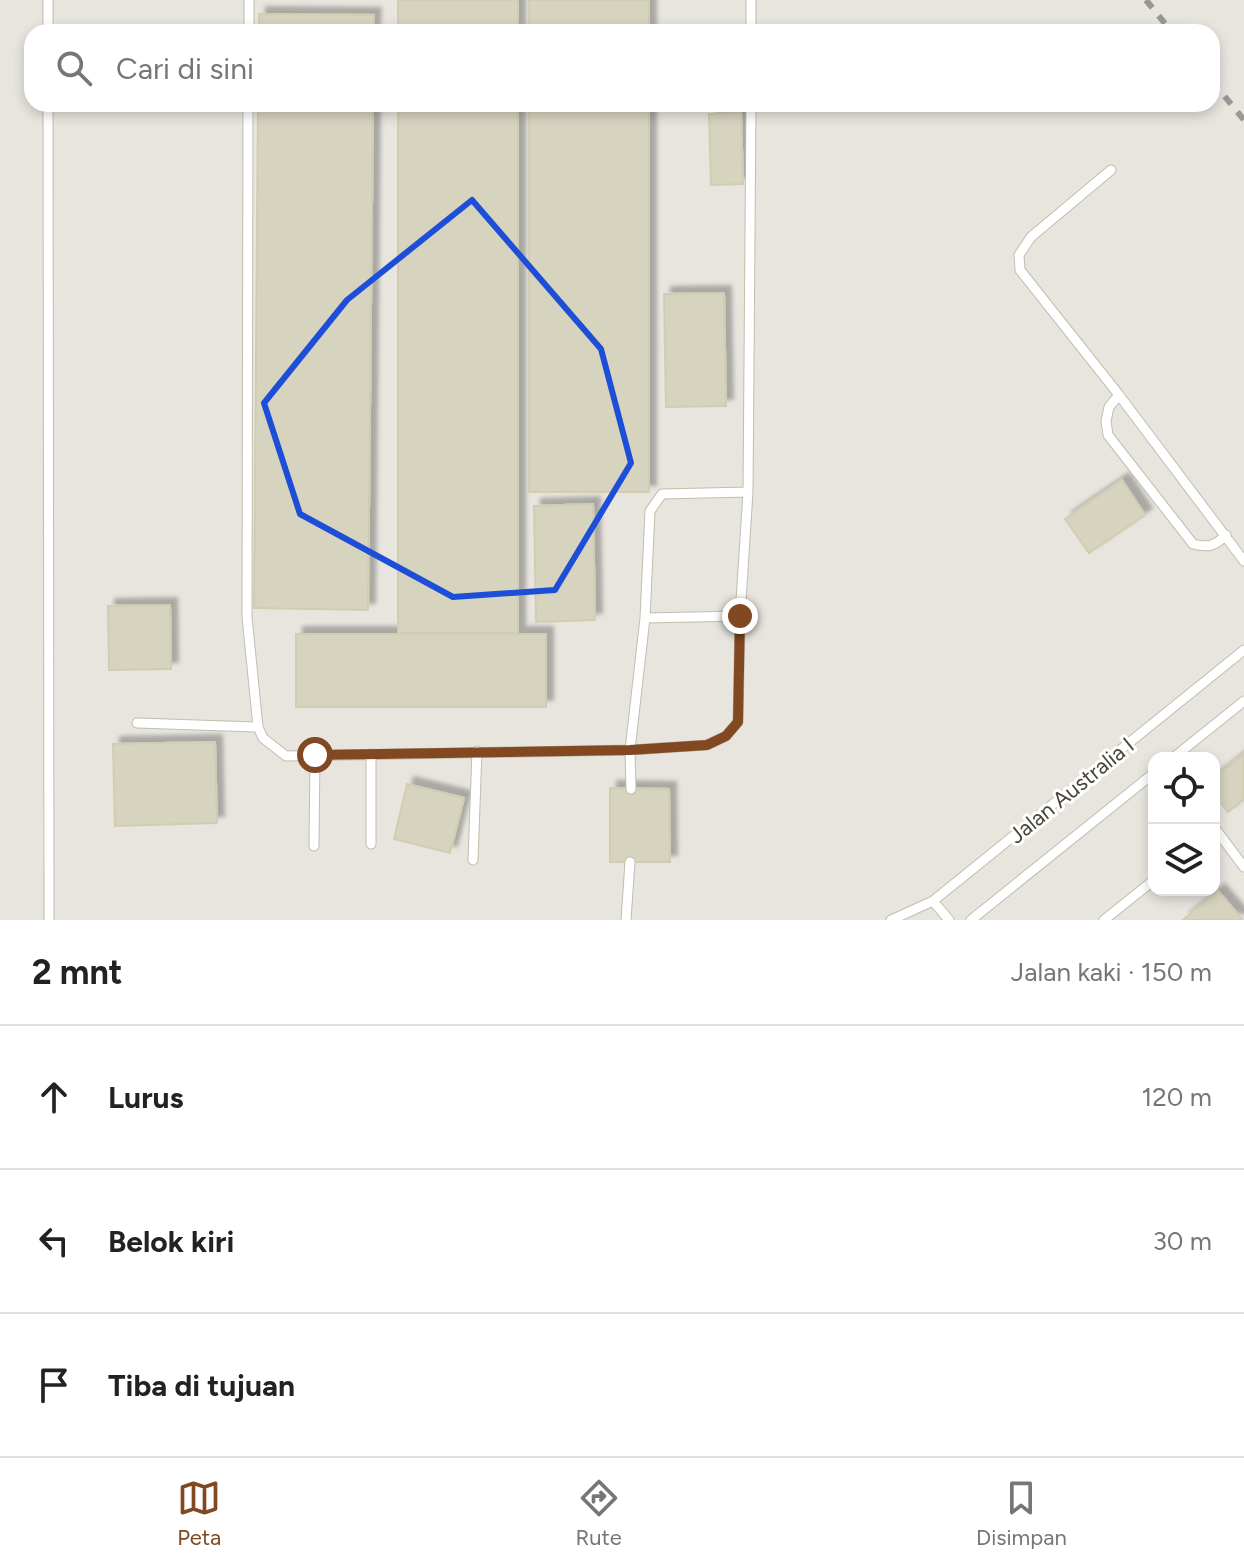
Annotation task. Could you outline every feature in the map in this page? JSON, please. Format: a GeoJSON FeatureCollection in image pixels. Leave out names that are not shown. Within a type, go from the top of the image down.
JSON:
{"type":"FeatureCollection","features":[{"type":"Feature","properties":{"kind":"lane"},"geometry":{"type":"LineString","coordinates":[[48,0],[48,24]]}},
{"type":"Feature","properties":{"kind":"lane"},"geometry":{"type":"LineString","coordinates":[[249,0],[249,24]]}},
{"type":"Feature","properties":{"kind":"lane"},"geometry":{"type":"LineString","coordinates":[[751,0],[751,24]]}},
{"type":"Feature","properties":{"kind":"lane"},"geometry":{"type":"LineString","coordinates":[[48,112],[49,920]]}},
{"type":"Feature","properties":{"kind":"lane"},"geometry":{"type":"LineString","coordinates":[[248,112],[247,617],[258,727],[263,738],[286,756],[630,750],[707,745],[726,736],[738,722],[740,616],[748,492],[751,112]]}},
{"type":"Feature","properties":{"kind":"lane"},"geometry":{"type":"LineString","coordinates":[[1111,170],[1031,237],[1019,255],[1020,270],[1244,561]]}},
{"type":"Feature","properties":{"kind":"lane"},"geometry":{"type":"LineString","coordinates":[[1119,395],[1109,407],[1106,421],[1108,435],[1122,456],[1193,544],[1206,548],[1218,544],[1226,535]]}},
{"type":"Feature","properties":{"kind":"lane"},"geometry":{"type":"LineString","coordinates":[[631,789],[630,750],[645,618],[650,511],[662,494],[748,492]]}},
{"type":"Feature","properties":{"kind":"lane"},"geometry":{"type":"LineString","coordinates":[[645,618],[740,616]]}},
{"type":"Feature","properties":{"kind":"lane","name":"Jalan Australia I"},"geometry":{"type":"LineString","coordinates":[[891,920],[933,901],[1244,650]]}},
{"type":"Feature","properties":{"kind":"lane"},"geometry":{"type":"LineString","coordinates":[[1180,752],[1244,701]]}},
{"type":"Feature","properties":{"kind":"lane"},"geometry":{"type":"LineString","coordinates":[[137,723],[258,727]]}},
{"type":"Feature","properties":{"kind":"lane"},"geometry":{"type":"LineString","coordinates":[[473,860],[477,751]]}},
{"type":"Feature","properties":{"kind":"lane"},"geometry":{"type":"LineString","coordinates":[[371,754],[371,844]]}},
{"type":"Feature","properties":{"kind":"lane"},"geometry":{"type":"LineString","coordinates":[[314,846],[315,755]]}},
{"type":"Feature","properties":{"kind":"lane","name":"Jalan Australia I"},"geometry":{"type":"LineString","coordinates":[[971,920],[1148,778]]}},
{"type":"Feature","properties":{"kind":"lane"},"geometry":{"type":"LineString","coordinates":[[1220,836],[1244,867]]}},
{"type":"Feature","properties":{"kind":"lane"},"geometry":{"type":"LineString","coordinates":[[626,920],[630,862]]}},
{"type":"Feature","properties":{"kind":"lane"},"geometry":{"type":"LineString","coordinates":[[1104,920],[1148,885]]}},
{"type":"Feature","properties":{"kind":"lane"},"geometry":{"type":"LineString","coordinates":[[933,901],[949,920]]}},
{"type":"Feature","properties":{"kind":"highlighted area"},"geometry":{"type":"Polygon","coordinates":[[[472,200],[601,349],[631,463],[555,590],[453,597],[300,514],[264,403],[347,300],[472,200]]]}},
{"type":"Feature","properties":{"kind":"shaded area"},"geometry":{"type":"Polygon","coordinates":[[[0,0],[1244,0],[1244,920],[0,920],[0,0]]]}},
{"type":"Feature","properties":{"kind":"building"},"geometry":{"type":"Polygon","coordinates":[[[398,0],[518,0],[518,24],[398,24],[398,0]]]}},
{"type":"Feature","properties":{"kind":"building"},"geometry":{"type":"Polygon","coordinates":[[[529,0],[649,0],[649,24],[529,24],[529,0]]]}},
{"type":"Feature","properties":{"kind":"building"},"geometry":{"type":"Polygon","coordinates":[[[259,14],[374,15],[373,24],[259,24],[259,14]]]}},
{"type":"Feature","properties":{"kind":"building"},"geometry":{"type":"Polygon","coordinates":[[[258,112],[373,112],[368,610],[254,608],[258,112]]]}},
{"type":"Feature","properties":{"kind":"building"},"geometry":{"type":"Polygon","coordinates":[[[398,112],[518,112],[518,633],[398,633],[398,112]]]}},
{"type":"Feature","properties":{"kind":"building"},"geometry":{"type":"Polygon","coordinates":[[[529,112],[649,112],[649,492],[529,492],[529,112]]]}},
{"type":"Feature","properties":{"kind":"building"},"geometry":{"type":"Polygon","coordinates":[[[741,113],[743,184],[711,185],[709,114],[741,113]]]}},
{"type":"Feature","properties":{"kind":"building"},"geometry":{"type":"Polygon","coordinates":[[[724,293],[726,406],[666,407],[664,294],[724,293]]]}},
{"type":"Feature","properties":{"kind":"building"},"geometry":{"type":"Polygon","coordinates":[[[1122,480],[1145,515],[1089,553],[1065,519],[1122,480]]]}},
{"type":"Feature","properties":{"kind":"building"},"geometry":{"type":"Polygon","coordinates":[[[593,504],[595,620],[536,622],[534,506],[593,504]]]}},
{"type":"Feature","properties":{"kind":"building"},"geometry":{"type":"Polygon","coordinates":[[[170,605],[171,669],[109,670],[108,606],[170,605]]]}},
{"type":"Feature","properties":{"kind":"building"},"geometry":{"type":"Polygon","coordinates":[[[296,634],[546,634],[546,707],[296,707],[296,634]]]}},
{"type":"Feature","properties":{"kind":"building"},"geometry":{"type":"Polygon","coordinates":[[[215,742],[217,823],[115,826],[113,744],[215,742]]]}},
{"type":"Feature","properties":{"kind":"building"},"geometry":{"type":"Polygon","coordinates":[[[1244,754],[1244,799],[1228,812],[1220,802],[1220,773],[1244,754]]]}},
{"type":"Feature","properties":{"kind":"building"},"geometry":{"type":"Polygon","coordinates":[[[407,784],[464,798],[450,853],[394,839],[407,784]]]}},
{"type":"Feature","properties":{"kind":"building"},"geometry":{"type":"Polygon","coordinates":[[[610,788],[669,789],[670,862],[610,862],[610,788]]]}},
{"type":"Feature","properties":{"kind":"building"},"geometry":{"type":"Polygon","coordinates":[[[1220,893],[1243,920],[1183,920],[1212,896],[1220,896],[1220,893]]]}},
{"type":"Feature","properties":{"kind":"railway"},"geometry":{"type":"LineString","coordinates":[[1146,0],[1166,24]]}},
{"type":"Feature","properties":{"kind":"railway"},"geometry":{"type":"LineString","coordinates":[[1220,91],[1244,120]]}},
{"type":"Feature","properties":{"kind":"route"},"geometry":{"type":"LineString","coordinates":[[315,755],[630,750],[707,745],[726,736],[738,722],[740,616]]}}]}
